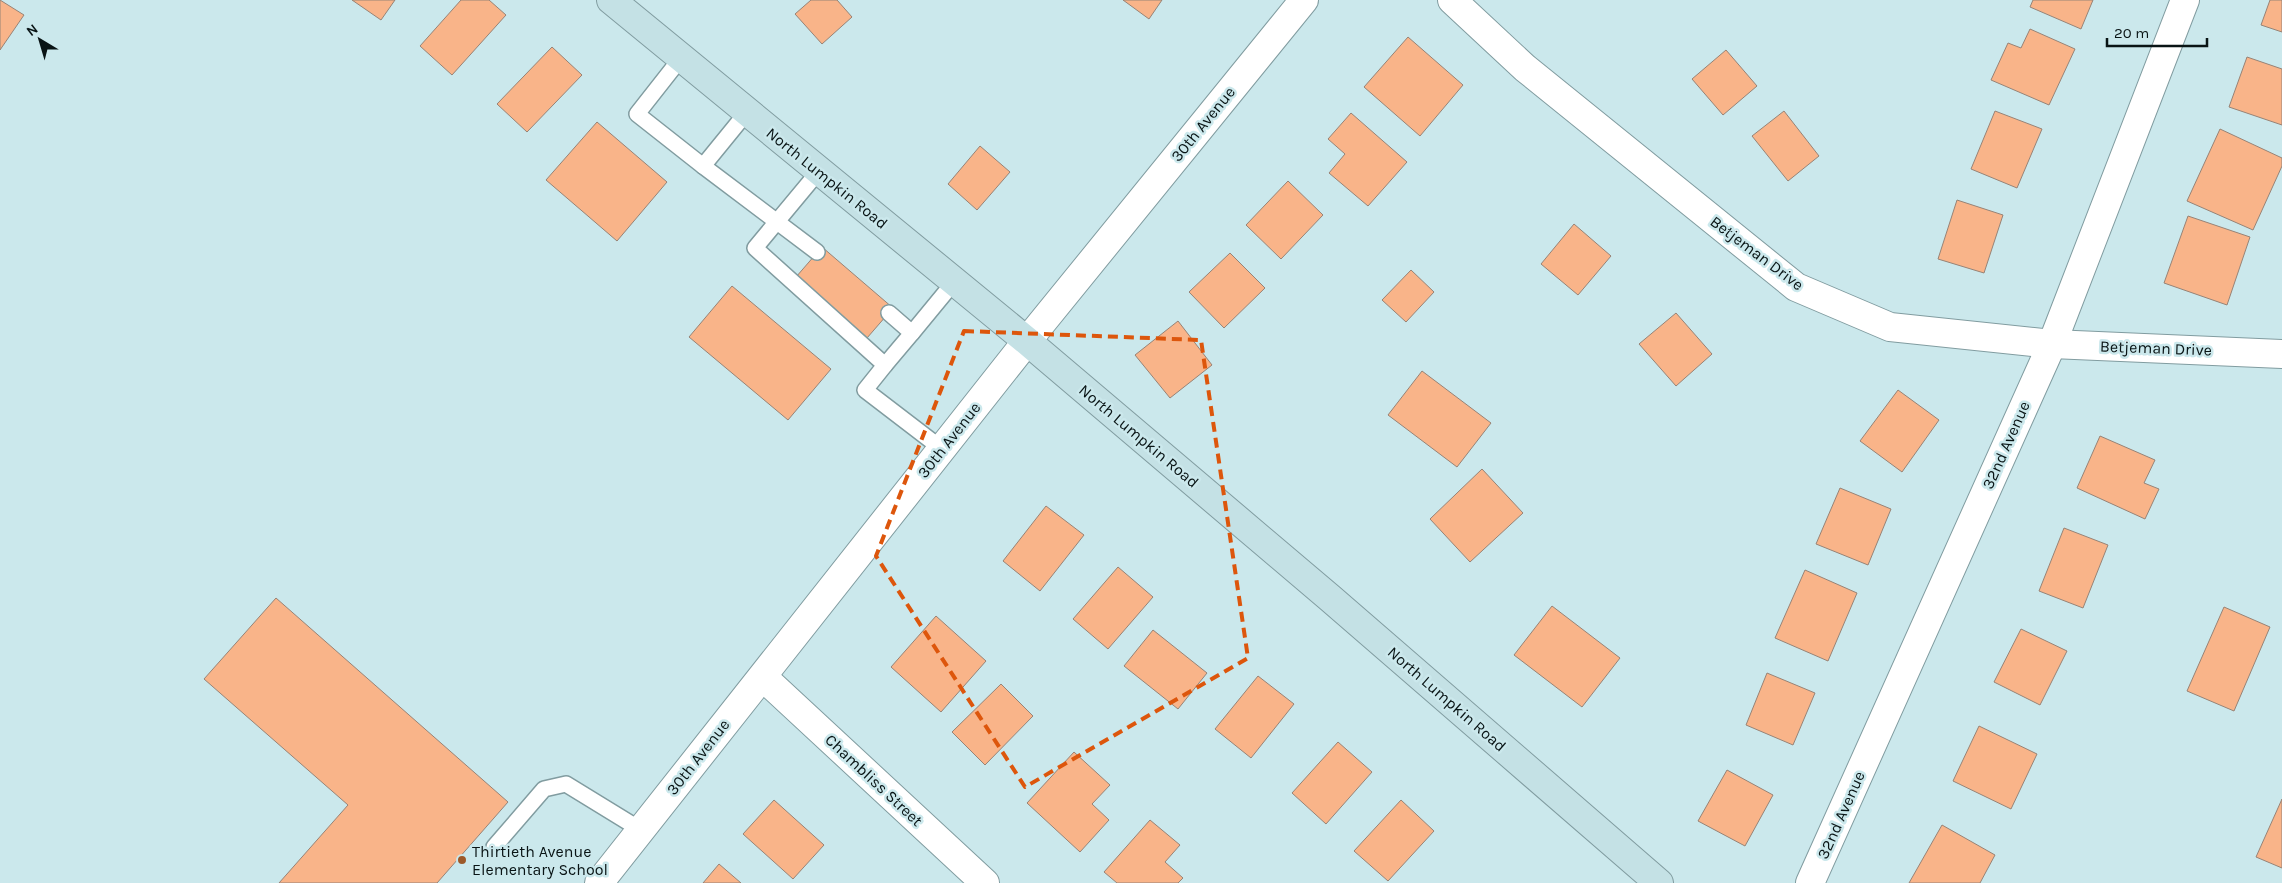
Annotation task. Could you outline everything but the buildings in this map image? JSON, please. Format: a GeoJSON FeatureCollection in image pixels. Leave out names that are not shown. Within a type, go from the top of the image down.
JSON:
{"type":"FeatureCollection","features":[{"type":"Feature","properties":{"kind":"street","name":"North Lumpkin Road"},"geometry":{"type":"LineString","coordinates":[[611,0],[1027,341],[1338,604],[1659,883]]}},
{"type":"Feature","properties":{"kind":"street","name":"30th Avenue"},"geometry":{"type":"LineString","coordinates":[[599,883],[1027,341],[1304,0]]}},
{"type":"Feature","properties":{"kind":"street","name":"Betjeman Drive"},"geometry":{"type":"LineString","coordinates":[[1452,0],[1526,68],[1796,287],[1890,327],[2052,344],[2282,354]]}},
{"type":"Feature","properties":{"kind":"street","name":"32nd Avenue"},"geometry":{"type":"LineString","coordinates":[[1810,883],[2052,344],[2185,0]]}},
{"type":"Feature","properties":{"kind":"street","name":"Chambliss Street"},"geometry":{"type":"LineString","coordinates":[[763,677],[985,883]]}},
{"type":"Feature","properties":{"kind":"lane"},"geometry":{"type":"LineString","coordinates":[[681,58],[637,114],[817,252]]}},
{"type":"Feature","properties":{"kind":"lane"},"geometry":{"type":"LineString","coordinates":[[703,166],[747,112]]}},
{"type":"Feature","properties":{"kind":"lane"},"geometry":{"type":"LineString","coordinates":[[819,171],[755,248],[885,365]]}},
{"type":"Feature","properties":{"kind":"lane"},"geometry":{"type":"LineString","coordinates":[[942,449],[865,390],[954,282]]}},
{"type":"Feature","properties":{"kind":"lane"},"geometry":{"type":"LineString","coordinates":[[889,313],[912,332]]}},
{"type":"Feature","properties":{"kind":"lane"},"geometry":{"type":"LineString","coordinates":[[494,847],[544,789],[566,784],[641,830]]}},
{"type":"Feature","properties":{"kind":"highlighted area"},"geometry":{"type":"Polygon","coordinates":[[[964,331],[1201,340],[1248,658],[1025,787],[876,556],[964,331]]]}},
{"type":"Feature","properties":{"kind":"place","name":"Thirtieth Avenue Elementary School"},"geometry":{"type":"Point","coordinates":[462,860]}}]}
